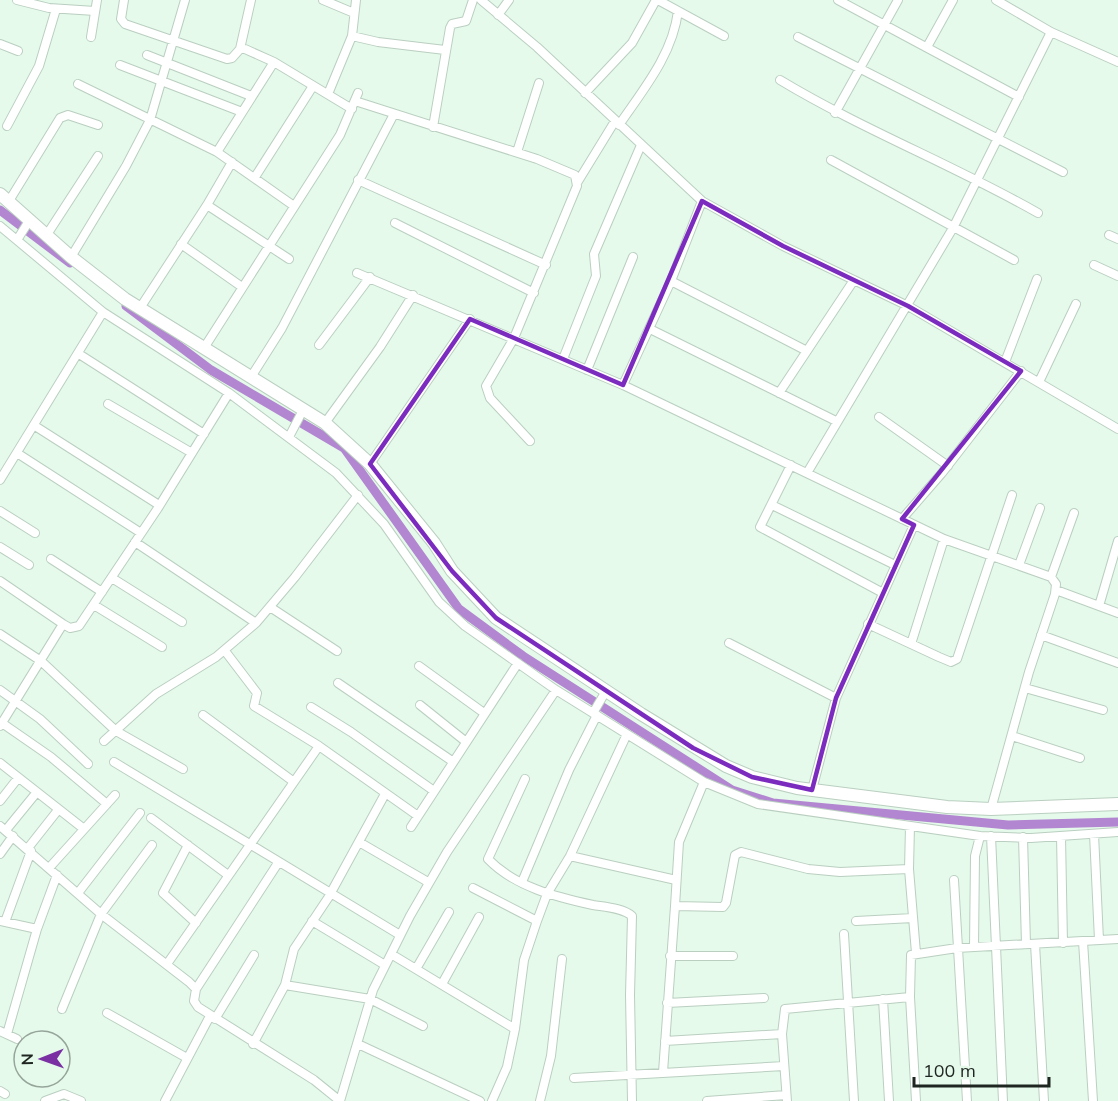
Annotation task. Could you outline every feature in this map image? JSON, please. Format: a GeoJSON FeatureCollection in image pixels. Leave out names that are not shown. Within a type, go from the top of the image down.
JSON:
{"type":"FeatureCollection","features":[{"type":"Feature","properties":{"kind":"street"},"geometry":{"type":"LineString","coordinates":[[17,0],[56,9],[95,11]]}},
{"type":"Feature","properties":{"kind":"street"},"geometry":{"type":"LineString","coordinates":[[91,37],[97,0]]}},
{"type":"Feature","properties":{"kind":"street"},"geometry":{"type":"LineString","coordinates":[[124,0],[122,22],[173,42],[229,59],[240,49],[251,0]]}},
{"type":"Feature","properties":{"kind":"street"},"geometry":{"type":"LineString","coordinates":[[71,257],[126,166],[150,120],[185,0]]}},
{"type":"Feature","properties":{"kind":"street"},"geometry":{"type":"LineString","coordinates":[[323,0],[354,13]]}},
{"type":"Feature","properties":{"kind":"street"},"geometry":{"type":"LineString","coordinates":[[328,94],[352,36],[356,0]]}},
{"type":"Feature","properties":{"kind":"street"},"geometry":{"type":"LineString","coordinates":[[433,127],[451,25],[466,21],[473,0]]}},
{"type":"Feature","properties":{"kind":"street"},"geometry":{"type":"LineString","coordinates":[[481,0],[537,47],[702,201],[783,246],[908,306],[1118,429]]}},
{"type":"Feature","properties":{"kind":"street"},"geometry":{"type":"LineString","coordinates":[[498,15],[509,0]]}},
{"type":"Feature","properties":{"kind":"street"},"geometry":{"type":"LineString","coordinates":[[585,93],[632,43],[657,0],[723,36]]}},
{"type":"Feature","properties":{"kind":"street"},"geometry":{"type":"LineString","coordinates":[[838,0],[1019,97]]}},
{"type":"Feature","properties":{"kind":"street"},"geometry":{"type":"LineString","coordinates":[[835,112],[898,0]]}},
{"type":"Feature","properties":{"kind":"street"},"geometry":{"type":"LineString","coordinates":[[927,47],[953,0]]}},
{"type":"Feature","properties":{"kind":"street"},"geometry":{"type":"LineString","coordinates":[[996,0],[1051,32],[1118,62]]}},
{"type":"Feature","properties":{"kind":"street"},"geometry":{"type":"LineString","coordinates":[[7,126],[39,66],[56,9]]}},
{"type":"Feature","properties":{"kind":"street"},"geometry":{"type":"LineString","coordinates":[[530,441],[486,393],[489,379],[514,338],[546,265],[577,183],[655,72],[676,32],[678,11]]}},
{"type":"Feature","properties":{"kind":"street"},"geometry":{"type":"LineString","coordinates":[[807,473],[953,228],[1051,32]]}},
{"type":"Feature","properties":{"kind":"street"},"geometry":{"type":"LineString","coordinates":[[352,36],[389,44],[445,50]]}},
{"type":"Feature","properties":{"kind":"street"},"geometry":{"type":"LineString","coordinates":[[798,37],[1063,172]]}},
{"type":"Feature","properties":{"kind":"street"},"geometry":{"type":"LineString","coordinates":[[0,44],[18,51]]}},
{"type":"Feature","properties":{"kind":"street"},"geometry":{"type":"LineString","coordinates":[[240,49],[274,62],[328,94],[517,152],[575,174],[577,183]]}},
{"type":"Feature","properties":{"kind":"street"},"geometry":{"type":"LineString","coordinates":[[147,55],[251,96]]}},
{"type":"Feature","properties":{"kind":"street"},"geometry":{"type":"LineString","coordinates":[[217,152],[274,62]]}},
{"type":"Feature","properties":{"kind":"street"},"geometry":{"type":"LineString","coordinates":[[120,65],[242,112]]}},
{"type":"Feature","properties":{"kind":"street"},"geometry":{"type":"LineString","coordinates":[[780,81],[835,112],[978,181],[1038,213]]}},
{"type":"Feature","properties":{"kind":"street"},"geometry":{"type":"LineString","coordinates":[[517,152],[539,83]]}},
{"type":"Feature","properties":{"kind":"street"},"geometry":{"type":"LineString","coordinates":[[78,84],[117,100],[150,120],[217,152],[294,206]]}},
{"type":"Feature","properties":{"kind":"street"},"geometry":{"type":"LineString","coordinates":[[255,177],[313,86]]}},
{"type":"Feature","properties":{"kind":"street"},"geometry":{"type":"LineString","coordinates":[[204,348],[340,135],[355,101]]}},
{"type":"Feature","properties":{"kind":"street"},"geometry":{"type":"LineString","coordinates":[[251,376],[282,328],[394,114]]}},
{"type":"Feature","properties":{"kind":"street"},"geometry":{"type":"LineString","coordinates":[[98,125],[68,115],[60,118],[4,198],[23,231],[103,312],[229,393],[336,473],[384,524],[445,608],[465,626],[556,690],[599,706],[726,766],[772,783],[947,807],[991,809],[1118,804]]}},
{"type":"Feature","properties":{"kind":"street"},"geometry":{"type":"LineString","coordinates":[[563,359],[596,276],[594,254],[642,145]]}},
{"type":"Feature","properties":{"kind":"street"},"geometry":{"type":"LineString","coordinates":[[46,236],[98,156]]}},
{"type":"Feature","properties":{"kind":"street"},"geometry":{"type":"LineString","coordinates":[[831,160],[1014,260]]}},
{"type":"Feature","properties":{"kind":"street"},"geometry":{"type":"LineString","coordinates":[[140,308],[232,162]]}},
{"type":"Feature","properties":{"kind":"street"},"geometry":{"type":"LineString","coordinates":[[358,180],[546,265]]}},
{"type":"Feature","properties":{"kind":"street"},"geometry":{"type":"LineString","coordinates":[[622,385],[671,281],[702,201]]}},
{"type":"Feature","properties":{"kind":"street"},"geometry":{"type":"LineString","coordinates":[[207,205],[289,259]]}},
{"type":"Feature","properties":{"kind":"street"},"geometry":{"type":"LineString","coordinates":[[395,223],[534,293]]}},
{"type":"Feature","properties":{"kind":"street"},"geometry":{"type":"LineString","coordinates":[[0,226],[46,236],[140,308],[251,376],[301,414],[325,423],[370,464],[434,543],[452,571],[496,618],[599,706],[627,734],[704,782],[758,804],[980,836],[1060,836],[1118,832]]}},
{"type":"Feature","properties":{"kind":"street"},"geometry":{"type":"LineString","coordinates":[[1109,235],[1118,239]]}},
{"type":"Feature","properties":{"kind":"street"},"geometry":{"type":"LineString","coordinates":[[181,244],[242,286]]}},
{"type":"Feature","properties":{"kind":"street"},"geometry":{"type":"LineString","coordinates":[[587,369],[633,257]]}},
{"type":"Feature","properties":{"kind":"street"},"geometry":{"type":"LineString","coordinates":[[1094,265],[1118,276]]}},
{"type":"Feature","properties":{"kind":"street"},"geometry":{"type":"LineString","coordinates":[[357,273],[587,369],[944,539],[1051,577]]}},
{"type":"Feature","properties":{"kind":"street"},"geometry":{"type":"LineString","coordinates":[[319,345],[370,277]]}},
{"type":"Feature","properties":{"kind":"street"},"geometry":{"type":"LineString","coordinates":[[1005,362],[1037,279]]}},
{"type":"Feature","properties":{"kind":"street"},"geometry":{"type":"LineString","coordinates":[[779,393],[854,280]]}},
{"type":"Feature","properties":{"kind":"street"},"geometry":{"type":"LineString","coordinates":[[671,281],[807,351]]}},
{"type":"Feature","properties":{"kind":"street"},"geometry":{"type":"LineString","coordinates":[[325,423],[380,347],[413,295]]}},
{"type":"Feature","properties":{"kind":"street"},"geometry":{"type":"LineString","coordinates":[[1040,382],[1076,304]]}},
{"type":"Feature","properties":{"kind":"street"},"geometry":{"type":"LineString","coordinates":[[0,480],[3,468],[17,453],[35,426],[103,312]]}},
{"type":"Feature","properties":{"kind":"street"},"geometry":{"type":"LineString","coordinates":[[370,464],[470,319]]}},
{"type":"Feature","properties":{"kind":"street"},"geometry":{"type":"LineString","coordinates":[[650,329],[836,421]]}},
{"type":"Feature","properties":{"kind":"street"},"geometry":{"type":"LineString","coordinates":[[79,354],[204,434]]}},
{"type":"Feature","properties":{"kind":"street"},"geometry":{"type":"LineString","coordinates":[[902,519],[948,466],[1021,371]]}},
{"type":"Feature","properties":{"kind":"street"},"geometry":{"type":"LineString","coordinates":[[0,581],[70,628],[79,626],[229,393]]}},
{"type":"Feature","properties":{"kind":"street"},"geometry":{"type":"LineString","coordinates":[[108,404],[192,453]]}},
{"type":"Feature","properties":{"kind":"street"},"geometry":{"type":"LineString","coordinates":[[289,437],[301,414]]}},
{"type":"Feature","properties":{"kind":"street"},"geometry":{"type":"LineString","coordinates":[[879,417],[948,466]]}},
{"type":"Feature","properties":{"kind":"street"},"geometry":{"type":"LineString","coordinates":[[35,426],[159,505]]}},
{"type":"Feature","properties":{"kind":"street"},"geometry":{"type":"LineString","coordinates":[[17,453],[141,533]]}},
{"type":"Feature","properties":{"kind":"street"},"geometry":{"type":"LineString","coordinates":[[791,465],[760,527],[883,593]]}},
{"type":"Feature","properties":{"kind":"street"},"geometry":{"type":"LineString","coordinates":[[104,741],[156,694],[225,651],[255,623],[357,495]]}},
{"type":"Feature","properties":{"kind":"street"},"geometry":{"type":"LineString","coordinates":[[868,624],[949,661],[957,659],[1012,495]]}},
{"type":"Feature","properties":{"kind":"street"},"geometry":{"type":"LineString","coordinates":[[772,505],[895,565]]}},
{"type":"Feature","properties":{"kind":"street"},"geometry":{"type":"LineString","coordinates":[[1019,565],[1040,508]]}},
{"type":"Feature","properties":{"kind":"street"},"geometry":{"type":"LineString","coordinates":[[0,511],[35,533]]}},
{"type":"Feature","properties":{"kind":"street"},"geometry":{"type":"LineString","coordinates":[[991,809],[1025,688],[1056,590],[1051,577],[1074,513]]}},
{"type":"Feature","properties":{"kind":"street"},"geometry":{"type":"LineString","coordinates":[[812,790],[836,698],[914,525]]}},
{"type":"Feature","properties":{"kind":"street"},"geometry":{"type":"LineString","coordinates":[[910,644],[944,539]]}},
{"type":"Feature","properties":{"kind":"street"},"geometry":{"type":"LineString","coordinates":[[1100,606],[1118,541]]}},
{"type":"Feature","properties":{"kind":"street"},"geometry":{"type":"LineString","coordinates":[[135,542],[255,623]]}},
{"type":"Feature","properties":{"kind":"street"},"geometry":{"type":"LineString","coordinates":[[0,547],[29,565]]}},
{"type":"Feature","properties":{"kind":"street"},"geometry":{"type":"LineString","coordinates":[[51,559],[102,592]]}},
{"type":"Feature","properties":{"kind":"street"},"geometry":{"type":"LineString","coordinates":[[112,578],[182,622]]}},
{"type":"Feature","properties":{"kind":"street"},"geometry":{"type":"LineString","coordinates":[[1056,590],[1118,613]]}},
{"type":"Feature","properties":{"kind":"street"},"geometry":{"type":"LineString","coordinates":[[94,605],[162,647]]}},
{"type":"Feature","properties":{"kind":"street"},"geometry":{"type":"LineString","coordinates":[[270,607],[337,651]]}},
{"type":"Feature","properties":{"kind":"street"},"geometry":{"type":"LineString","coordinates":[[63,624],[1,725],[51,757],[106,804]]}},
{"type":"Feature","properties":{"kind":"street"},"geometry":{"type":"LineString","coordinates":[[0,634],[41,661],[116,731],[183,769]]}},
{"type":"Feature","properties":{"kind":"street"},"geometry":{"type":"LineString","coordinates":[[1041,635],[1118,663]]}},
{"type":"Feature","properties":{"kind":"street"},"geometry":{"type":"LineString","coordinates":[[729,643],[836,698]]}},
{"type":"Feature","properties":{"kind":"street"},"geometry":{"type":"LineString","coordinates":[[225,651],[257,693],[254,706],[318,746],[418,816]]}},
{"type":"Feature","properties":{"kind":"street"},"geometry":{"type":"LineString","coordinates":[[411,827],[518,663]]}},
{"type":"Feature","properties":{"kind":"street"},"geometry":{"type":"LineString","coordinates":[[419,666],[484,713]]}},
{"type":"Feature","properties":{"kind":"street"},"geometry":{"type":"LineString","coordinates":[[338,683],[452,761]]}},
{"type":"Feature","properties":{"kind":"street"},"geometry":{"type":"LineString","coordinates":[[1025,688],[1103,710]]}},
{"type":"Feature","properties":{"kind":"street"},"geometry":{"type":"LineString","coordinates":[[0,690],[17,700],[88,764]]}},
{"type":"Feature","properties":{"kind":"street"},"geometry":{"type":"LineString","coordinates":[[279,863],[196,989],[194,1004],[254,1044],[315,1080],[340,1101],[370,999],[400,935],[428,882],[556,690]]}},
{"type":"Feature","properties":{"kind":"street"},"geometry":{"type":"LineString","coordinates":[[420,705],[465,741]]}},
{"type":"Feature","properties":{"kind":"street"},"geometry":{"type":"LineString","coordinates":[[522,882],[569,770],[599,706]]}},
{"type":"Feature","properties":{"kind":"street"},"geometry":{"type":"LineString","coordinates":[[311,707],[434,791]]}},
{"type":"Feature","properties":{"kind":"street"},"geometry":{"type":"LineString","coordinates":[[203,715],[294,782]]}},
{"type":"Feature","properties":{"kind":"street"},"geometry":{"type":"LineString","coordinates":[[492,1101],[507,1067],[515,1029],[524,960],[537,921],[547,894],[570,856],[627,734]]}},
{"type":"Feature","properties":{"kind":"street"},"geometry":{"type":"LineString","coordinates":[[1012,736],[1080,758]]}},
{"type":"Feature","properties":{"kind":"street"},"geometry":{"type":"LineString","coordinates":[[167,964],[318,746]]}},
{"type":"Feature","properties":{"kind":"street"},"geometry":{"type":"LineString","coordinates":[[114,762],[400,935]]}},
{"type":"Feature","properties":{"kind":"street"},"geometry":{"type":"LineString","coordinates":[[1,766],[84,829]]}},
{"type":"Feature","properties":{"kind":"street"},"geometry":{"type":"LineString","coordinates":[[0,801],[18,778]]}},
{"type":"Feature","properties":{"kind":"street"},"geometry":{"type":"LineString","coordinates":[[525,778],[488,859],[522,882],[547,894],[620,911],[632,916],[630,1073],[632,1101]]}},
{"type":"Feature","properties":{"kind":"street"},"geometry":{"type":"LineString","coordinates":[[663,1071],[676,880],[682,833],[704,782]]}},
{"type":"Feature","properties":{"kind":"street"},"geometry":{"type":"LineString","coordinates":[[37,792],[3,828],[101,914],[196,989]]}},
{"type":"Feature","properties":{"kind":"street"},"geometry":{"type":"LineString","coordinates":[[254,1044],[285,986],[294,949],[330,894],[385,794]]}},
{"type":"Feature","properties":{"kind":"street"},"geometry":{"type":"LineString","coordinates":[[49,868],[115,795]]}},
{"type":"Feature","properties":{"kind":"street"},"geometry":{"type":"LineString","coordinates":[[37,928],[2,921],[30,850],[58,810]]}},
{"type":"Feature","properties":{"kind":"street"},"geometry":{"type":"LineString","coordinates":[[78,893],[140,813]]}},
{"type":"Feature","properties":{"kind":"street"},"geometry":{"type":"LineString","coordinates":[[151,818],[228,875]]}},
{"type":"Feature","properties":{"kind":"street"},"geometry":{"type":"LineString","coordinates":[[910,826],[909,869],[915,953]]}},
{"type":"Feature","properties":{"kind":"street"},"geometry":{"type":"LineString","coordinates":[[1094,834],[1099,940]]}},
{"type":"Feature","properties":{"kind":"street"},"geometry":{"type":"LineString","coordinates":[[0,855],[14,836]]}},
{"type":"Feature","properties":{"kind":"street"},"geometry":{"type":"LineString","coordinates":[[974,947],[975,856],[980,836]]}},
{"type":"Feature","properties":{"kind":"street"},"geometry":{"type":"LineString","coordinates":[[991,836],[994,945],[1003,1101]]}},
{"type":"Feature","properties":{"kind":"street"},"geometry":{"type":"LineString","coordinates":[[1060,836],[1063,943]]}},
{"type":"Feature","properties":{"kind":"street"},"geometry":{"type":"LineString","coordinates":[[1023,837],[1044,1101]]}},
{"type":"Feature","properties":{"kind":"street"},"geometry":{"type":"LineString","coordinates":[[359,842],[428,882]]}},
{"type":"Feature","properties":{"kind":"street"},"geometry":{"type":"LineString","coordinates":[[62,1009],[101,914],[152,845]]}},
{"type":"Feature","properties":{"kind":"street"},"geometry":{"type":"LineString","coordinates":[[188,845],[163,893],[196,923]]}},
{"type":"Feature","properties":{"kind":"street"},"geometry":{"type":"LineString","coordinates":[[675,906],[723,907],[726,903],[735,855],[741,852],[808,868],[840,872],[909,869]]}},
{"type":"Feature","properties":{"kind":"street"},"geometry":{"type":"LineString","coordinates":[[570,856],[676,880]]}},
{"type":"Feature","properties":{"kind":"street"},"geometry":{"type":"LineString","coordinates":[[3,1033],[57,875]]}},
{"type":"Feature","properties":{"kind":"street"},"geometry":{"type":"LineString","coordinates":[[954,880],[967,1101]]}},
{"type":"Feature","properties":{"kind":"street"},"geometry":{"type":"LineString","coordinates":[[473,888],[537,921]]}},
{"type":"Feature","properties":{"kind":"street"},"geometry":{"type":"LineString","coordinates":[[416,969],[449,912]]}},
{"type":"Feature","properties":{"kind":"street"},"geometry":{"type":"LineString","coordinates":[[442,984],[479,917]]}},
{"type":"Feature","properties":{"kind":"street"},"geometry":{"type":"LineString","coordinates":[[856,921],[913,918]]}},
{"type":"Feature","properties":{"kind":"street"},"geometry":{"type":"LineString","coordinates":[[312,921],[385,965]]}},
{"type":"Feature","properties":{"kind":"street"},"geometry":{"type":"LineString","coordinates":[[844,934],[854,1101]]}},
{"type":"Feature","properties":{"kind":"street"},"geometry":{"type":"LineString","coordinates":[[916,1101],[909,958],[915,953],[994,945],[1118,939]]}},
{"type":"Feature","properties":{"kind":"street"},"geometry":{"type":"LineString","coordinates":[[1083,941],[1093,1101]]}},
{"type":"Feature","properties":{"kind":"street"},"geometry":{"type":"LineString","coordinates":[[391,954],[515,1029]]}},
{"type":"Feature","properties":{"kind":"street"},"geometry":{"type":"LineString","coordinates":[[165,1101],[212,1017],[254,955]]}},
{"type":"Feature","properties":{"kind":"street"},"geometry":{"type":"LineString","coordinates":[[670,957],[733,956]]}},
{"type":"Feature","properties":{"kind":"street"},"geometry":{"type":"LineString","coordinates":[[540,1101],[551,1056],[562,958]]}},
{"type":"Feature","properties":{"kind":"street"},"geometry":{"type":"LineString","coordinates":[[285,986],[370,999],[423,1026]]}},
{"type":"Feature","properties":{"kind":"street"},"geometry":{"type":"LineString","coordinates":[[707,1101],[786,1098],[782,1034],[785,1008],[910,997]]}},
{"type":"Feature","properties":{"kind":"street"},"geometry":{"type":"LineString","coordinates":[[667,1003],[764,998]]}},
{"type":"Feature","properties":{"kind":"street"},"geometry":{"type":"LineString","coordinates":[[883,999],[889,1101]]}},
{"type":"Feature","properties":{"kind":"street"},"geometry":{"type":"LineString","coordinates":[[107,1013],[188,1058]]}},
{"type":"Feature","properties":{"kind":"street"},"geometry":{"type":"LineString","coordinates":[[665,1041],[782,1034]]}},
{"type":"Feature","properties":{"kind":"street"},"geometry":{"type":"LineString","coordinates":[[358,1044],[480,1101]]}},
{"type":"Feature","properties":{"kind":"street"},"geometry":{"type":"LineString","coordinates":[[574,1078],[663,1071],[784,1066]]}},
{"type":"Feature","properties":{"kind":"street"},"geometry":{"type":"LineString","coordinates":[[45,1101],[64,1094],[81,1101]]}},
{"type":"Feature","properties":{"kind":"highlighted area"},"geometry":{"type":"Polygon","coordinates":[[[702,201],[783,246],[908,306],[1021,371],[902,519],[914,525],[836,698],[812,790],[797,788],[752,777],[693,748],[496,618],[452,571],[370,464],[470,319],[623,385],[702,201]]]}},
{"type":"Feature","properties":{"kind":"waterway"},"geometry":{"type":"LineString","coordinates":[[0,210],[70,263]]}},
{"type":"Feature","properties":{"kind":"waterway"},"geometry":{"type":"LineString","coordinates":[[126,306],[211,370],[344,448],[459,609],[523,656],[732,790],[773,803],[1008,825],[1118,822]]}}]}
